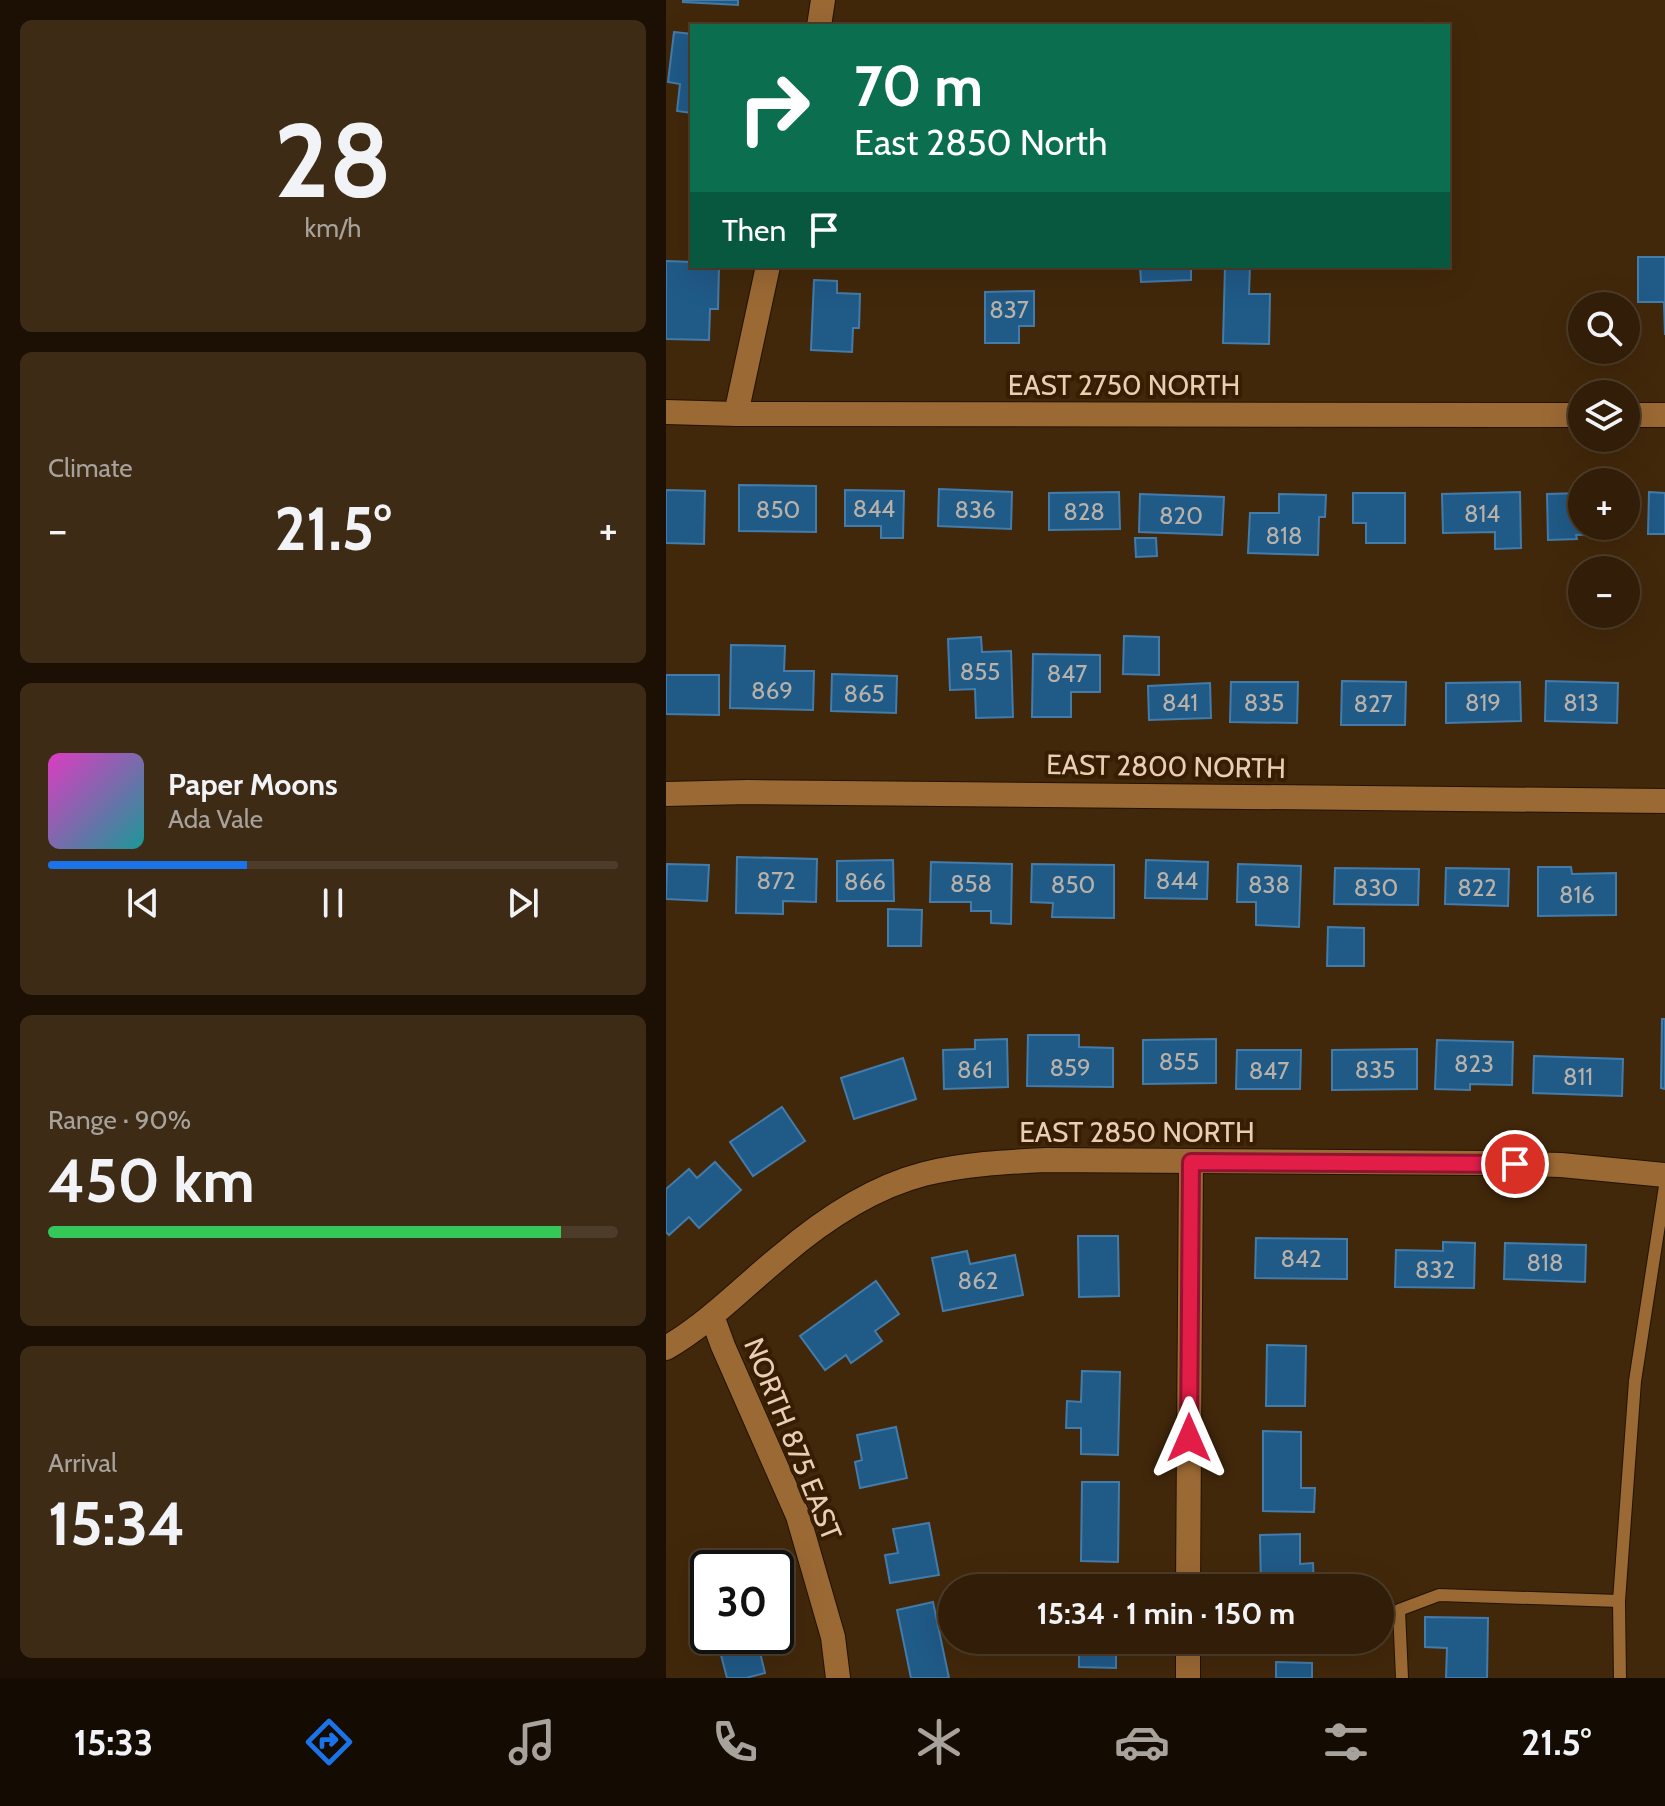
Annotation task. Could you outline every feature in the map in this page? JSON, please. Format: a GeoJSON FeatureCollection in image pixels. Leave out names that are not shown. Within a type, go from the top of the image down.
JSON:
{"type":"FeatureCollection","features":[{"type":"Feature","properties":{"kind":"street"},"geometry":{"type":"LineString","coordinates":[[819,24],[823,0]]}},
{"type":"Feature","properties":{"kind":"street"},"geometry":{"type":"LineString","coordinates":[[736,414],[768,268]]}},
{"type":"Feature","properties":{"kind":"street","name":"EAST 2750 NORTH"},"geometry":{"type":"LineString","coordinates":[[666,412],[1568,415]]}},
{"type":"Feature","properties":{"kind":"street"},"geometry":{"type":"LineString","coordinates":[[1640,415],[1665,415]]}},
{"type":"Feature","properties":{"kind":"street","name":"EAST 2800 NORTH"},"geometry":{"type":"LineString","coordinates":[[666,794],[779,792],[1665,801]]}},
{"type":"Feature","properties":{"kind":"street","name":"EAST 2850 NORTH"},"geometry":{"type":"LineString","coordinates":[[666,1348],[712,1316],[819,1225],[858,1200],[922,1174],[959,1167],[1046,1160],[1492,1163],[1561,1165],[1665,1175]]}},
{"type":"Feature","properties":{"kind":"street"},"geometry":{"type":"LineString","coordinates":[[1188,1574],[1191,1162]]}},
{"type":"Feature","properties":{"kind":"street","name":"NORTH 875 EAST"},"geometry":{"type":"LineString","coordinates":[[712,1316],[798,1516],[833,1637],[838,1678]]}},
{"type":"Feature","properties":{"kind":"street"},"geometry":{"type":"LineString","coordinates":[[1188,1654],[1188,1678]]}},
{"type":"Feature","properties":{"kind":"lane"},"geometry":{"type":"LineString","coordinates":[[1620,1678],[1619,1601],[1635,1381],[1665,1186]]}},
{"type":"Feature","properties":{"kind":"lane"},"geometry":{"type":"LineString","coordinates":[[1402,1678],[1399,1610],[1439,1595],[1619,1601]]}},
{"type":"Feature","properties":{"kind":"building"},"geometry":{"type":"Polygon","coordinates":[[[738,0],[738,5],[683,2],[738,0]]]}},
{"type":"Feature","properties":{"kind":"building"},"geometry":{"type":"Polygon","coordinates":[[[674,32],[690,34],[690,113],[677,111],[680,84],[668,82],[674,32]]]}},
{"type":"Feature","properties":{"kind":"building"},"geometry":{"type":"Polygon","coordinates":[[[1638,257],[1665,257],[1665,335],[1664,302],[1640,302],[1638,257]]]}},
{"type":"Feature","properties":{"kind":"building"},"geometry":{"type":"Polygon","coordinates":[[[666,261],[690,262],[690,268],[719,268],[718,309],[710,309],[709,340],[666,339],[666,261]]]}},
{"type":"Feature","properties":{"kind":"building"},"geometry":{"type":"Polygon","coordinates":[[[1140,268],[1191,268],[1191,280],[1141,282],[1140,268]]]}},
{"type":"Feature","properties":{"kind":"building"},"geometry":{"type":"Polygon","coordinates":[[[1225,268],[1250,268],[1249,294],[1270,294],[1269,344],[1223,343],[1225,268]]]}},
{"type":"Feature","properties":{"kind":"building"},"geometry":{"type":"Polygon","coordinates":[[[814,280],[837,281],[837,293],[860,294],[859,328],[853,328],[852,352],[811,350],[814,280]]]}},
{"type":"Feature","properties":{"kind":"building"},"geometry":{"type":"Polygon","coordinates":[[[1034,291],[1034,326],[1019,326],[1019,343],[985,343],[985,292],[1034,291]]]}},
{"type":"Feature","properties":{"kind":"building"},"geometry":{"type":"Polygon","coordinates":[[[739,485],[816,486],[816,532],[739,531],[739,485]]]}},
{"type":"Feature","properties":{"kind":"building"},"geometry":{"type":"Polygon","coordinates":[[[939,489],[1012,492],[1011,529],[938,526],[939,489]]]}},
{"type":"Feature","properties":{"kind":"building"},"geometry":{"type":"Polygon","coordinates":[[[666,490],[705,491],[704,544],[666,543],[666,490]]]}},
{"type":"Feature","properties":{"kind":"building"},"geometry":{"type":"Polygon","coordinates":[[[845,490],[904,491],[903,538],[881,538],[881,526],[845,526],[845,490]]]}},
{"type":"Feature","properties":{"kind":"building"},"geometry":{"type":"Polygon","coordinates":[[[1119,492],[1120,529],[1049,530],[1049,493],[1119,492]]]}},
{"type":"Feature","properties":{"kind":"building"},"geometry":{"type":"Polygon","coordinates":[[[1520,492],[1521,548],[1495,549],[1495,532],[1443,533],[1442,494],[1520,492]]]}},
{"type":"Feature","properties":{"kind":"building"},"geometry":{"type":"Polygon","coordinates":[[[1649,492],[1665,493],[1665,534],[1648,534],[1649,492]]]}},
{"type":"Feature","properties":{"kind":"building"},"geometry":{"type":"Polygon","coordinates":[[[1353,493],[1405,493],[1405,543],[1366,543],[1366,523],[1353,523],[1353,493]]]}},
{"type":"Feature","properties":{"kind":"building"},"geometry":{"type":"Polygon","coordinates":[[[1568,493],[1568,539],[1548,540],[1547,494],[1568,493]]]}},
{"type":"Feature","properties":{"kind":"building"},"geometry":{"type":"Polygon","coordinates":[[[1140,494],[1224,497],[1222,535],[1139,532],[1140,494]]]}},
{"type":"Feature","properties":{"kind":"building"},"geometry":{"type":"Polygon","coordinates":[[[1279,494],[1326,495],[1325,517],[1319,517],[1318,555],[1248,553],[1250,513],[1279,513],[1279,494]]]}},
{"type":"Feature","properties":{"kind":"building"},"geometry":{"type":"Polygon","coordinates":[[[1135,538],[1156,538],[1157,556],[1136,557],[1135,538]]]}},
{"type":"Feature","properties":{"kind":"building"},"geometry":{"type":"Polygon","coordinates":[[[1124,636],[1159,637],[1159,675],[1123,674],[1124,636]]]}},
{"type":"Feature","properties":{"kind":"building"},"geometry":{"type":"Polygon","coordinates":[[[981,637],[982,652],[1011,651],[1013,717],[976,718],[975,689],[950,690],[948,639],[981,637]]]}},
{"type":"Feature","properties":{"kind":"building"},"geometry":{"type":"Polygon","coordinates":[[[731,645],[785,646],[784,671],[814,671],[813,710],[730,708],[731,645]]]}},
{"type":"Feature","properties":{"kind":"building"},"geometry":{"type":"Polygon","coordinates":[[[1033,654],[1100,655],[1100,692],[1071,692],[1071,717],[1032,717],[1033,654]]]}},
{"type":"Feature","properties":{"kind":"building"},"geometry":{"type":"Polygon","coordinates":[[[832,674],[897,676],[896,713],[831,711],[832,674]]]}},
{"type":"Feature","properties":{"kind":"building"},"geometry":{"type":"Polygon","coordinates":[[[666,675],[719,675],[719,715],[666,714],[666,675]]]}},
{"type":"Feature","properties":{"kind":"building"},"geometry":{"type":"Polygon","coordinates":[[[1342,681],[1406,682],[1405,725],[1341,725],[1342,681]]]}},
{"type":"Feature","properties":{"kind":"building"},"geometry":{"type":"Polygon","coordinates":[[[1546,681],[1618,683],[1617,723],[1545,721],[1546,681]]]}},
{"type":"Feature","properties":{"kind":"building"},"geometry":{"type":"Polygon","coordinates":[[[1231,682],[1298,682],[1297,723],[1230,722],[1231,682]]]}},
{"type":"Feature","properties":{"kind":"building"},"geometry":{"type":"Polygon","coordinates":[[[1520,682],[1521,721],[1446,723],[1446,683],[1520,682]]]}},
{"type":"Feature","properties":{"kind":"building"},"geometry":{"type":"Polygon","coordinates":[[[1210,683],[1211,718],[1149,720],[1148,686],[1210,683]]]}},
{"type":"Feature","properties":{"kind":"building"},"geometry":{"type":"Polygon","coordinates":[[[737,857],[817,859],[816,902],[783,901],[783,914],[736,913],[737,857]]]}},
{"type":"Feature","properties":{"kind":"building"},"geometry":{"type":"Polygon","coordinates":[[[893,860],[894,901],[837,901],[837,861],[893,860]]]}},
{"type":"Feature","properties":{"kind":"building"},"geometry":{"type":"Polygon","coordinates":[[[1146,860],[1208,862],[1207,899],[1145,898],[1146,860]]]}},
{"type":"Feature","properties":{"kind":"building"},"geometry":{"type":"Polygon","coordinates":[[[931,862],[1012,864],[1011,924],[991,923],[991,911],[971,911],[971,902],[930,902],[931,862]]]}},
{"type":"Feature","properties":{"kind":"building"},"geometry":{"type":"Polygon","coordinates":[[[667,864],[709,865],[707,901],[666,899],[667,864]]]}},
{"type":"Feature","properties":{"kind":"building"},"geometry":{"type":"Polygon","coordinates":[[[1032,864],[1114,865],[1114,918],[1052,917],[1053,903],[1031,902],[1032,864]]]}},
{"type":"Feature","properties":{"kind":"building"},"geometry":{"type":"Polygon","coordinates":[[[1238,864],[1301,866],[1299,927],[1256,925],[1256,902],[1237,902],[1238,864]]]}},
{"type":"Feature","properties":{"kind":"building"},"geometry":{"type":"Polygon","coordinates":[[[1538,867],[1571,867],[1572,874],[1616,873],[1616,915],[1538,916],[1538,867]]]}},
{"type":"Feature","properties":{"kind":"building"},"geometry":{"type":"Polygon","coordinates":[[[1335,868],[1419,869],[1418,905],[1334,904],[1335,868]]]}},
{"type":"Feature","properties":{"kind":"building"},"geometry":{"type":"Polygon","coordinates":[[[1446,868],[1509,869],[1508,906],[1445,904],[1446,868]]]}},
{"type":"Feature","properties":{"kind":"building"},"geometry":{"type":"Polygon","coordinates":[[[888,909],[922,910],[921,946],[888,946],[888,909]]]}},
{"type":"Feature","properties":{"kind":"building"},"geometry":{"type":"Polygon","coordinates":[[[1328,927],[1364,928],[1364,966],[1327,966],[1328,927]]]}},
{"type":"Feature","properties":{"kind":"building"},"geometry":{"type":"Polygon","coordinates":[[[1662,1019],[1665,1019],[1665,1089],[1661,1088],[1662,1019]]]}},
{"type":"Feature","properties":{"kind":"building"},"geometry":{"type":"Polygon","coordinates":[[[1028,1035],[1079,1035],[1079,1047],[1113,1048],[1113,1087],[1027,1086],[1028,1035]]]}},
{"type":"Feature","properties":{"kind":"building"},"geometry":{"type":"Polygon","coordinates":[[[1007,1039],[1008,1087],[944,1089],[943,1050],[975,1049],[975,1040],[1007,1039]]]}},
{"type":"Feature","properties":{"kind":"building"},"geometry":{"type":"Polygon","coordinates":[[[1216,1039],[1216,1083],[1143,1084],[1143,1040],[1216,1039]]]}},
{"type":"Feature","properties":{"kind":"building"},"geometry":{"type":"Polygon","coordinates":[[[1437,1040],[1513,1042],[1512,1085],[1470,1084],[1470,1090],[1435,1089],[1437,1040]]]}},
{"type":"Feature","properties":{"kind":"building"},"geometry":{"type":"Polygon","coordinates":[[[1417,1049],[1417,1089],[1332,1090],[1332,1050],[1417,1049]]]}},
{"type":"Feature","properties":{"kind":"building"},"geometry":{"type":"Polygon","coordinates":[[[1237,1050],[1301,1050],[1300,1089],[1236,1089],[1237,1050]]]}},
{"type":"Feature","properties":{"kind":"building"},"geometry":{"type":"Polygon","coordinates":[[[1534,1056],[1623,1059],[1622,1096],[1533,1093],[1534,1056]]]}},
{"type":"Feature","properties":{"kind":"building"},"geometry":{"type":"Polygon","coordinates":[[[903,1058],[916,1099],[854,1119],[841,1078],[903,1058]]]}},
{"type":"Feature","properties":{"kind":"building"},"geometry":{"type":"Polygon","coordinates":[[[782,1107],[805,1141],[753,1176],[730,1142],[782,1107]]]}},
{"type":"Feature","properties":{"kind":"building"},"geometry":{"type":"Polygon","coordinates":[[[715,1162],[741,1190],[699,1228],[689,1217],[669,1235],[666,1232],[666,1189],[689,1169],[697,1178],[715,1162]]]}},
{"type":"Feature","properties":{"kind":"building"},"geometry":{"type":"Polygon","coordinates":[[[1078,1236],[1118,1236],[1119,1296],[1079,1297],[1078,1236]]]}},
{"type":"Feature","properties":{"kind":"building"},"geometry":{"type":"Polygon","coordinates":[[[1256,1238],[1347,1239],[1347,1279],[1255,1278],[1256,1238]]]}},
{"type":"Feature","properties":{"kind":"building"},"geometry":{"type":"Polygon","coordinates":[[[1443,1242],[1475,1243],[1474,1288],[1395,1287],[1396,1250],[1443,1251],[1443,1242]]]}},
{"type":"Feature","properties":{"kind":"building"},"geometry":{"type":"Polygon","coordinates":[[[1505,1243],[1586,1245],[1585,1282],[1504,1279],[1505,1243]]]}},
{"type":"Feature","properties":{"kind":"building"},"geometry":{"type":"Polygon","coordinates":[[[967,1251],[970,1264],[1015,1255],[1023,1295],[943,1311],[932,1258],[967,1251]]]}},
{"type":"Feature","properties":{"kind":"building"},"geometry":{"type":"Polygon","coordinates":[[[876,1281],[899,1314],[875,1331],[882,1341],[851,1363],[846,1355],[825,1370],[800,1336],[876,1281]]]}},
{"type":"Feature","properties":{"kind":"building"},"geometry":{"type":"Polygon","coordinates":[[[1267,1345],[1306,1346],[1305,1406],[1266,1406],[1267,1345]]]}},
{"type":"Feature","properties":{"kind":"building"},"geometry":{"type":"Polygon","coordinates":[[[1082,1371],[1120,1372],[1118,1455],[1081,1454],[1081,1428],[1066,1428],[1067,1401],[1081,1402],[1082,1371]]]}},
{"type":"Feature","properties":{"kind":"building"},"geometry":{"type":"Polygon","coordinates":[[[896,1427],[907,1478],[860,1488],[855,1462],[862,1460],[857,1435],[896,1427]]]}},
{"type":"Feature","properties":{"kind":"building"},"geometry":{"type":"Polygon","coordinates":[[[1263,1431],[1301,1432],[1301,1488],[1315,1488],[1314,1512],[1263,1511],[1263,1431]]]}},
{"type":"Feature","properties":{"kind":"building"},"geometry":{"type":"Polygon","coordinates":[[[1082,1482],[1119,1482],[1118,1562],[1081,1561],[1082,1482]]]}},
{"type":"Feature","properties":{"kind":"building"},"geometry":{"type":"Polygon","coordinates":[[[929,1523],[938,1575],[890,1583],[885,1555],[898,1553],[893,1529],[929,1523]]]}},
{"type":"Feature","properties":{"kind":"building"},"geometry":{"type":"Polygon","coordinates":[[[1300,1534],[1300,1564],[1313,1563],[1313,1574],[1261,1574],[1260,1535],[1300,1534]]]}},
{"type":"Feature","properties":{"kind":"building"},"geometry":{"type":"Polygon","coordinates":[[[933,1602],[938,1626],[938,1654],[944,1654],[949,1678],[911,1678],[897,1610],[933,1602]]]}},
{"type":"Feature","properties":{"kind":"building"},"geometry":{"type":"Polygon","coordinates":[[[1425,1617],[1488,1618],[1487,1678],[1446,1678],[1447,1648],[1425,1647],[1425,1617]]]}},
{"type":"Feature","properties":{"kind":"building"},"geometry":{"type":"Polygon","coordinates":[[[721,1654],[760,1654],[765,1673],[746,1678],[727,1678],[721,1654]]]}},
{"type":"Feature","properties":{"kind":"building"},"geometry":{"type":"Polygon","coordinates":[[[1079,1654],[1116,1654],[1116,1668],[1079,1667],[1079,1654]]]}},
{"type":"Feature","properties":{"kind":"building"},"geometry":{"type":"Polygon","coordinates":[[[1276,1662],[1312,1663],[1312,1678],[1276,1678],[1276,1662]]]}},
{"type":"Feature","properties":{"kind":"route"},"geometry":{"type":"LineString","coordinates":[[1189,1438],[1191,1162],[1515,1164]]}}]}
